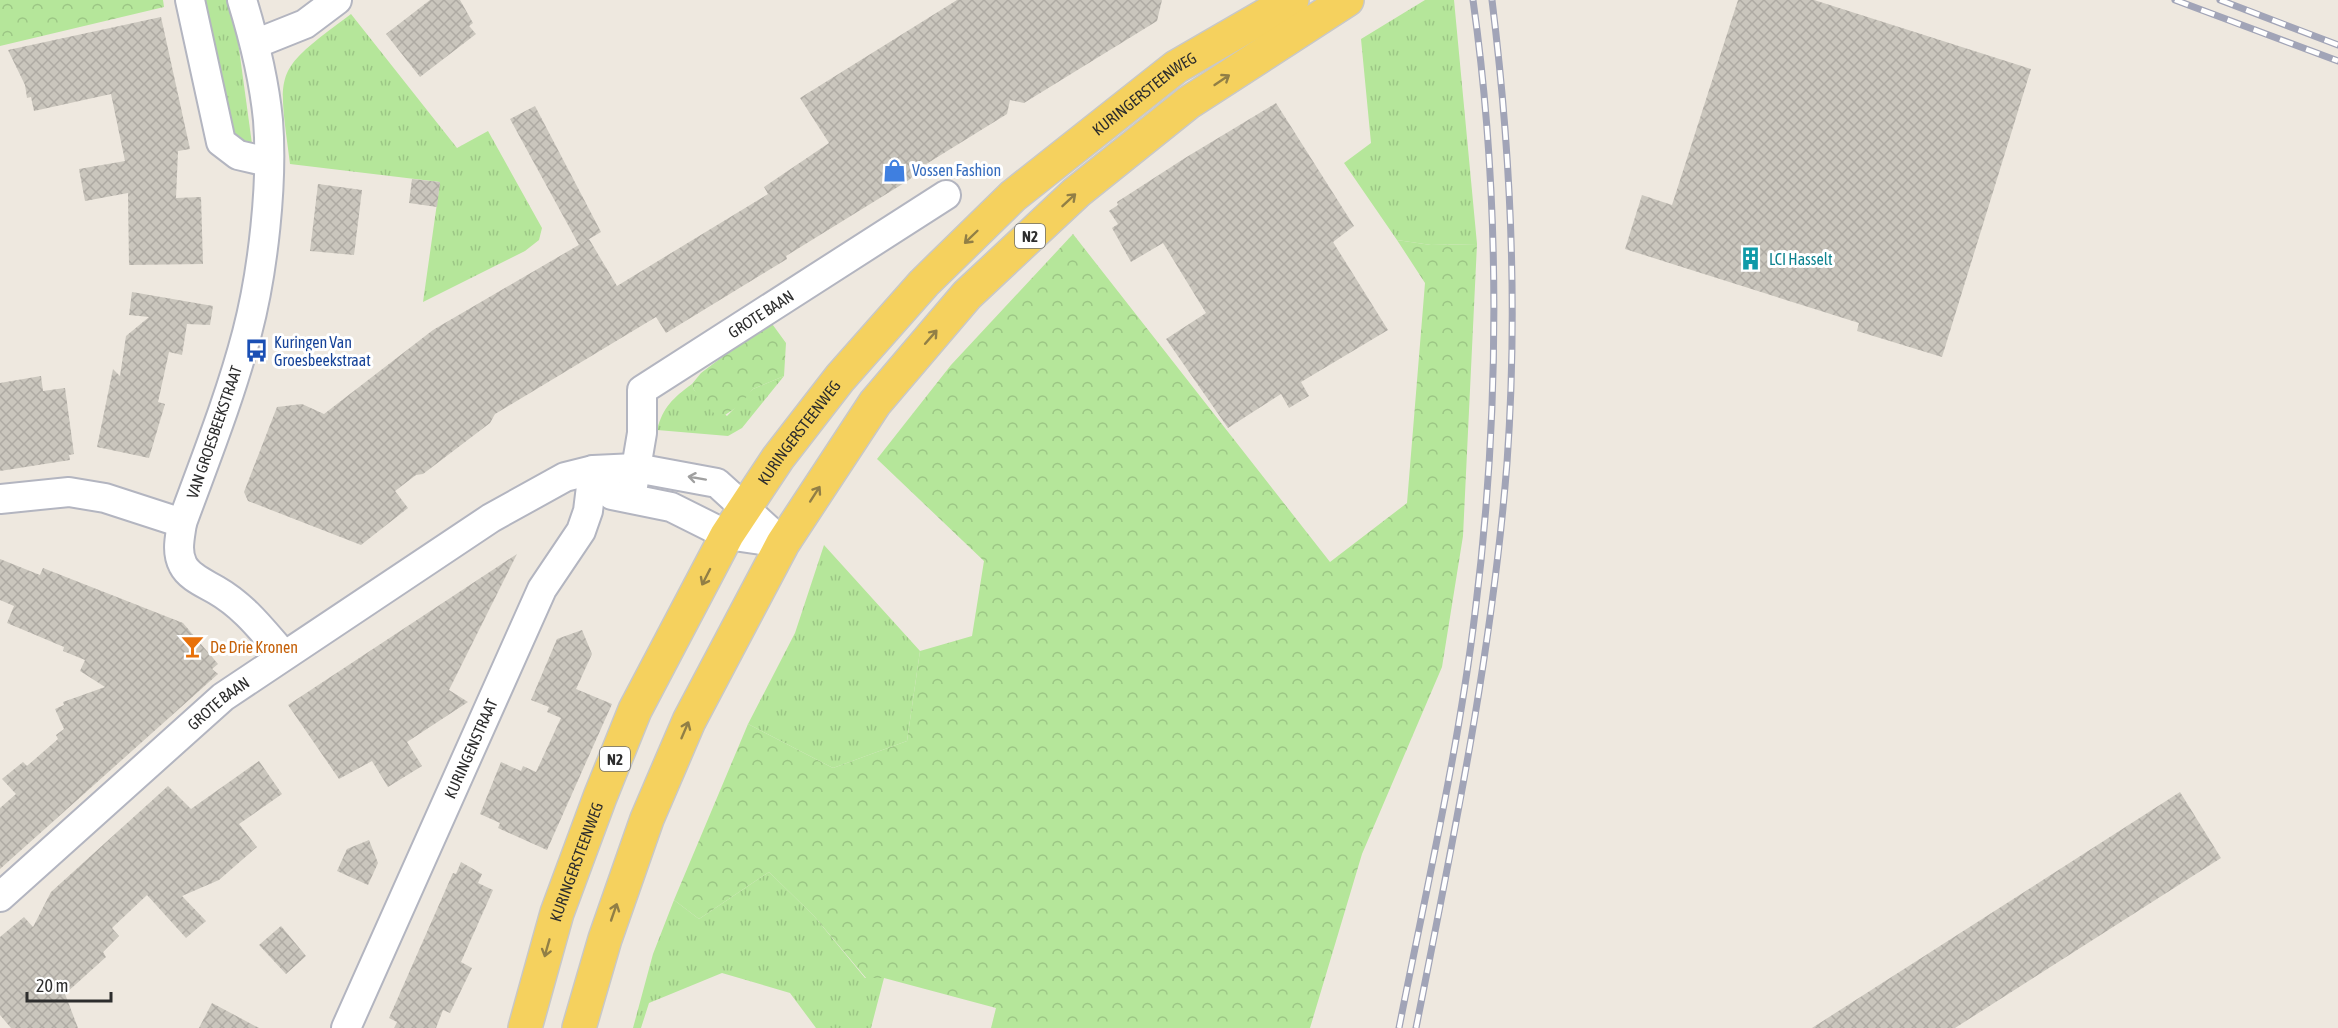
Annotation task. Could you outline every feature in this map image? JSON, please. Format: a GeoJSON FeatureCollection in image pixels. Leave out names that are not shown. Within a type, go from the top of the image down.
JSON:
{"type":"FeatureCollection","features":[{"type":"Feature","properties":{"kind":"main road","name":"KURINGERSTEENWEG"},"geometry":{"type":"LineString","coordinates":[[525,1028],[557,913],[608,775],[635,710],[727,535],[778,458],[840,378],[924,283],[1013,196],[1176,67],[1292,0]]}},
{"type":"Feature","properties":{"kind":"main road","name":"KURINGERSTEENWEG"},"geometry":{"type":"LineString","coordinates":[[579,1028],[604,939],[647,819],[699,702],[783,543],[875,403],[967,295],[1077,192],[1188,103],[1347,0]]}},
{"type":"Feature","properties":{"kind":"street"},"geometry":{"type":"LineString","coordinates":[[190,0],[221,142],[238,155],[268,162]]}},
{"type":"Feature","properties":{"kind":"street","name":"VAN GROESBEEKSTRAAT"},"geometry":{"type":"LineString","coordinates":[[242,0],[255,44],[267,120],[268,162],[263,243],[248,331],[182,523],[179,545],[183,566],[191,574],[231,598],[247,612],[283,654]]}},
{"type":"Feature","properties":{"kind":"street"},"geometry":{"type":"LineString","coordinates":[[255,44],[305,24],[337,0]]}},
{"type":"Feature","properties":{"kind":"street","name":"GROTE BAAN"},"geometry":{"type":"LineString","coordinates":[[631,498],[642,433],[642,390],[946,195]]}},
{"type":"Feature","properties":{"kind":"street","name":"GROTE BAAN"},"geometry":{"type":"LineString","coordinates":[[592,481],[636,468],[717,483],[783,543]]}},
{"type":"Feature","properties":{"kind":"street","name":"GROTE BAAN"},"geometry":{"type":"LineString","coordinates":[[0,897],[223,697],[283,654],[491,518],[565,477],[592,481],[631,498],[685,512],[727,535],[783,543]]}},
{"type":"Feature","properties":{"kind":"street","name":"KURINGENSTRAAT"},"geometry":{"type":"LineString","coordinates":[[346,1028],[542,589],[581,531],[592,481]]}},
{"type":"Feature","properties":{"kind":"street"},"geometry":{"type":"LineString","coordinates":[[0,499],[69,492],[105,498],[182,523]]}},
{"type":"Feature","properties":{"kind":"green space"},"geometry":{"type":"Polygon","coordinates":[[[0,0],[163,0],[164,7],[0,46],[0,0]]]}},
{"type":"Feature","properties":{"kind":"green space"},"geometry":{"type":"Polygon","coordinates":[[[197,0],[227,0],[237,34],[252,144],[230,139],[197,0]]]}},
{"type":"Feature","properties":{"kind":"green space"},"geometry":{"type":"Polygon","coordinates":[[[1425,0],[1454,0],[1477,244],[1431,245],[1397,240],[1344,163],[1371,143],[1361,39],[1425,0]]]}},
{"type":"Feature","properties":{"kind":"green space"},"geometry":{"type":"Polygon","coordinates":[[[351,14],[457,148],[488,131],[542,228],[539,240],[525,251],[423,302],[440,182],[290,164],[283,108],[286,75],[306,49],[351,14]]]}},
{"type":"Feature","properties":{"kind":"green space"},"geometry":{"type":"Polygon","coordinates":[[[1073,234],[1330,562],[1407,503],[1425,283],[1397,240],[1431,245],[1477,244],[1463,536],[1442,667],[1362,854],[1310,1028],[991,1028],[996,1008],[884,978],[866,978],[814,916],[769,872],[699,919],[674,900],[748,724],[833,768],[907,741],[920,651],[972,636],[984,561],[877,459],[951,365],[1073,234]]]}},
{"type":"Feature","properties":{"kind":"green space"},"geometry":{"type":"Polygon","coordinates":[[[770,321],[786,343],[784,376],[753,389],[740,405],[719,419],[694,390],[692,384],[701,373],[770,321]]]}},
{"type":"Feature","properties":{"kind":"green space"},"geometry":{"type":"Polygon","coordinates":[[[784,376],[742,428],[728,436],[657,430],[662,415],[670,404],[692,384],[694,390],[727,416],[753,389],[784,376]]]}},
{"type":"Feature","properties":{"kind":"green space"},"geometry":{"type":"Polygon","coordinates":[[[824,545],[920,651],[907,741],[833,768],[748,724],[795,633],[824,545]]]}},
{"type":"Feature","properties":{"kind":"green space"},"geometry":{"type":"Polygon","coordinates":[[[769,872],[814,916],[865,978],[884,978],[871,1028],[816,1028],[790,993],[722,973],[649,1003],[641,1028],[633,1028],[653,954],[674,900],[699,919],[769,872]]]}},
{"type":"Feature","properties":{"kind":"building"},"geometry":{"type":"Polygon","coordinates":[[[430,0],[460,0],[473,23],[469,26],[476,34],[420,77],[386,34],[430,0]]]}},
{"type":"Feature","properties":{"kind":"building"},"geometry":{"type":"Polygon","coordinates":[[[957,0],[1162,0],[1157,21],[1024,103],[1010,100],[1007,114],[923,166],[909,180],[786,256],[787,259],[666,333],[656,317],[495,414],[490,423],[423,474],[416,475],[395,491],[408,508],[361,545],[248,501],[244,492],[277,407],[302,404],[324,414],[433,330],[589,239],[617,286],[768,194],[764,187],[829,143],[800,98],[957,0]]]}},
{"type":"Feature","properties":{"kind":"building"},"geometry":{"type":"Polygon","coordinates":[[[1738,0],[1814,0],[2031,69],[1942,357],[1857,331],[1859,323],[1625,249],[1642,195],[1672,205],[1738,0]]]}},
{"type":"Feature","properties":{"kind":"building"},"geometry":{"type":"Polygon","coordinates":[[[161,17],[190,149],[178,151],[176,198],[201,197],[203,264],[129,265],[128,193],[85,201],[79,169],[125,161],[111,94],[34,111],[31,97],[27,98],[25,85],[8,50],[161,17]]]}},
{"type":"Feature","properties":{"kind":"building"},"geometry":{"type":"Polygon","coordinates":[[[1276,103],[1354,226],[1333,242],[1388,330],[1301,382],[1309,396],[1289,408],[1281,394],[1228,428],[1166,339],[1206,313],[1163,243],[1131,262],[1112,228],[1118,224],[1109,211],[1118,205],[1117,202],[1185,158],[1276,103]]]}},
{"type":"Feature","properties":{"kind":"building"},"geometry":{"type":"Polygon","coordinates":[[[535,106],[601,232],[579,245],[510,119],[535,106]]]}},
{"type":"Feature","properties":{"kind":"building"},"geometry":{"type":"Polygon","coordinates":[[[412,179],[440,182],[437,207],[409,203],[412,179]]]}},
{"type":"Feature","properties":{"kind":"building"},"geometry":{"type":"Polygon","coordinates":[[[318,184],[362,190],[354,255],[310,251],[318,184]]]}},
{"type":"Feature","properties":{"kind":"building"},"geometry":{"type":"Polygon","coordinates":[[[132,292],[213,306],[210,325],[187,324],[182,355],[169,352],[158,402],[165,404],[149,458],[97,447],[113,369],[120,376],[126,336],[149,317],[129,315],[132,292]]]}},
{"type":"Feature","properties":{"kind":"building"},"geometry":{"type":"Polygon","coordinates":[[[41,376],[43,391],[65,388],[74,454],[69,455],[70,460],[0,471],[0,383],[41,376]]]}},
{"type":"Feature","properties":{"kind":"building"},"geometry":{"type":"Polygon","coordinates":[[[517,554],[449,690],[468,702],[407,742],[422,766],[388,787],[372,761],[339,779],[288,705],[517,554]]]}},
{"type":"Feature","properties":{"kind":"building"},"geometry":{"type":"Polygon","coordinates":[[[0,559],[40,575],[43,568],[183,623],[218,664],[212,669],[218,674],[0,869],[0,808],[16,794],[2,779],[23,762],[27,766],[58,739],[56,735],[64,729],[55,709],[64,705],[63,702],[105,687],[80,671],[85,660],[63,651],[64,647],[7,623],[14,606],[0,600],[0,559]]]}},
{"type":"Feature","properties":{"kind":"building"},"geometry":{"type":"Polygon","coordinates":[[[582,630],[592,654],[576,689],[612,704],[547,850],[498,828],[500,823],[480,814],[501,762],[521,771],[523,766],[536,772],[561,718],[547,712],[549,707],[531,700],[557,639],[582,630]]]}},
{"type":"Feature","properties":{"kind":"building"},"geometry":{"type":"Polygon","coordinates":[[[259,761],[282,794],[239,824],[257,847],[219,880],[182,896],[206,921],[186,938],[147,895],[112,928],[119,936],[103,952],[106,957],[65,994],[78,1028],[11,1028],[0,1015],[0,937],[24,917],[33,927],[51,892],[168,786],[191,809],[259,761]]]}},
{"type":"Feature","properties":{"kind":"building"},"geometry":{"type":"Polygon","coordinates":[[[2180,792],[2221,858],[1955,1028],[1812,1028],[2180,792]]]}},
{"type":"Feature","properties":{"kind":"building"},"geometry":{"type":"Polygon","coordinates":[[[369,840],[378,863],[368,885],[337,871],[347,849],[369,840]]]}},
{"type":"Feature","properties":{"kind":"building"},"geometry":{"type":"Polygon","coordinates":[[[461,862],[482,874],[478,883],[493,890],[461,962],[472,968],[450,1013],[443,1010],[436,1028],[394,1028],[397,1022],[389,1018],[453,873],[456,874],[461,862]]]}},
{"type":"Feature","properties":{"kind":"building"},"geometry":{"type":"Polygon","coordinates":[[[281,926],[306,956],[286,974],[259,945],[281,926]]]}},
{"type":"Feature","properties":{"kind":"building"},"geometry":{"type":"Polygon","coordinates":[[[212,1003],[259,1028],[199,1028],[212,1003]]]}},
{"type":"Feature","properties":{"kind":"railway"},"geometry":{"type":"LineString","coordinates":[[1399,1028],[1460,718],[1475,613],[1489,462],[1493,384],[1493,229],[1489,151],[1473,0]]}},
{"type":"Feature","properties":{"kind":"railway"},"geometry":{"type":"LineString","coordinates":[[1416,1028],[1470,747],[1492,605],[1507,463],[1512,347],[1511,231],[1504,115],[1492,0]]}},
{"type":"Feature","properties":{"kind":"railway"},"geometry":{"type":"LineString","coordinates":[[2175,0],[2338,61]]}},
{"type":"Feature","properties":{"kind":"railway"},"geometry":{"type":"LineString","coordinates":[[2220,0],[2338,45]]}},
{"type":"Feature","properties":{"kind":"place","name":"Vossen Fashion"},"geometry":{"type":"Point","coordinates":[894,170]}},
{"type":"Feature","properties":{"kind":"place","name":"LCI Hasselt"},"geometry":{"type":"Point","coordinates":[1751,259]}},
{"type":"Feature","properties":{"kind":"place","name":"Kuringen Van Groesbeekstraat"},"geometry":{"type":"Point","coordinates":[256,351]}},
{"type":"Feature","properties":{"kind":"place","name":"De Drie Kronen"},"geometry":{"type":"Point","coordinates":[192,647]}}]}
